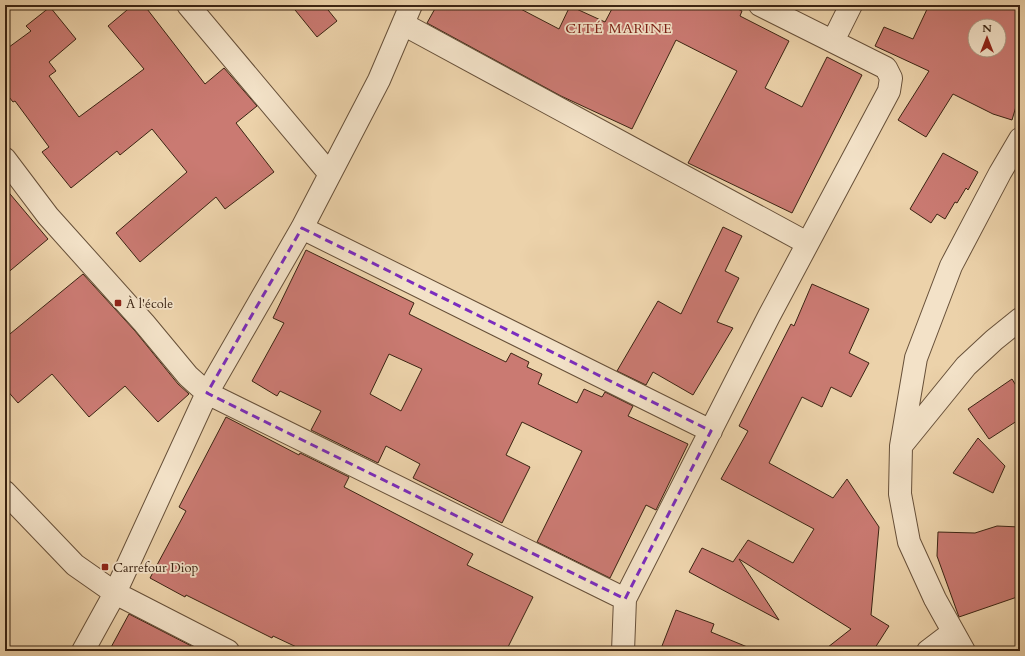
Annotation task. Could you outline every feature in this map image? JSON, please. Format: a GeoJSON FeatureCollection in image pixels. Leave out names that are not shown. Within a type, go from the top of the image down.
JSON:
{"type":"FeatureCollection","features":[{"type":"Feature","properties":{"kind":"street"},"geometry":{"type":"LineString","coordinates":[[188,5],[329,173]]}},
{"type":"Feature","properties":{"kind":"street"},"geometry":{"type":"LineString","coordinates":[[623,651],[625,599],[807,243],[889,91],[891,78],[886,68],[760,5]]}},
{"type":"Feature","properties":{"kind":"street"},"geometry":{"type":"LineString","coordinates":[[832,41],[851,5]]}},
{"type":"Feature","properties":{"kind":"street"},"geometry":{"type":"LineString","coordinates":[[83,651],[115,593],[207,393],[302,228],[329,173],[379,80],[407,15],[807,243]]}},
{"type":"Feature","properties":{"kind":"street"},"geometry":{"type":"LineString","coordinates":[[964,651],[935,599],[909,542],[900,494],[901,446],[916,358],[951,266],[1000,173],[1020,139]]}},
{"type":"Feature","properties":{"kind":"street"},"geometry":{"type":"LineString","coordinates":[[5,159],[48,216],[144,323],[188,376],[207,393],[625,599]]}},
{"type":"Feature","properties":{"kind":"street"},"geometry":{"type":"LineString","coordinates":[[302,228],[711,431]]}},
{"type":"Feature","properties":{"kind":"street"},"geometry":{"type":"LineString","coordinates":[[901,446],[966,366],[994,340],[1020,319]]}},
{"type":"Feature","properties":{"kind":"street"},"geometry":{"type":"LineString","coordinates":[[5,492],[75,565],[115,593],[206,646],[228,651]]}},
{"type":"Feature","properties":{"kind":"street"},"geometry":{"type":"LineString","coordinates":[[928,651],[953,632]]}},
{"type":"Feature","properties":{"kind":"highlighted area"},"geometry":{"type":"Polygon","coordinates":[[[302,228],[711,431],[625,599],[207,393],[302,228]]]}},
{"type":"Feature","properties":{"kind":"building"},"geometry":{"type":"Polygon","coordinates":[[[133,5],[144,5],[205,84],[224,68],[257,106],[236,123],[274,172],[225,209],[216,197],[140,262],[116,233],[187,172],[152,129],[120,155],[117,151],[71,188],[42,152],[49,147],[15,101],[13,102],[5,92],[5,50],[31,31],[26,26],[50,7],[76,39],[49,62],[56,71],[49,76],[79,117],[144,69],[108,26],[133,5]]]}},
{"type":"Feature","properties":{"kind":"building"},"geometry":{"type":"Polygon","coordinates":[[[291,5],[324,5],[337,21],[317,37],[291,5]]]}},
{"type":"Feature","properties":{"kind":"building"},"geometry":{"type":"Polygon","coordinates":[[[437,5],[513,5],[559,29],[570,6],[605,22],[614,5],[730,5],[742,11],[740,16],[789,41],[765,88],[802,107],[827,57],[862,75],[792,213],[688,163],[737,71],[676,40],[632,129],[561,96],[427,23],[437,5]]]}},
{"type":"Feature","properties":{"kind":"building"},"geometry":{"type":"Polygon","coordinates":[[[929,5],[1020,5],[1020,93],[1012,120],[993,114],[953,94],[926,137],[898,120],[929,71],[875,46],[884,27],[913,39],[929,5]]]}},
{"type":"Feature","properties":{"kind":"building"},"geometry":{"type":"Polygon","coordinates":[[[943,153],[978,172],[968,190],[966,188],[957,203],[955,202],[945,219],[937,214],[931,223],[910,209],[943,153]]]}},
{"type":"Feature","properties":{"kind":"building"},"geometry":{"type":"Polygon","coordinates":[[[5,188],[48,239],[5,275],[5,188]]]}},
{"type":"Feature","properties":{"kind":"building"},"geometry":{"type":"Polygon","coordinates":[[[723,227],[742,236],[725,271],[739,278],[717,322],[733,328],[693,395],[653,372],[646,385],[617,371],[658,301],[681,314],[723,227]]]}},
{"type":"Feature","properties":{"kind":"building"},"geometry":{"type":"Polygon","coordinates":[[[306,250],[414,303],[409,314],[506,362],[511,353],[529,362],[527,367],[542,374],[538,384],[577,403],[584,389],[602,397],[605,392],[633,406],[628,416],[688,444],[656,510],[646,505],[610,578],[537,542],[582,451],[522,422],[506,455],[530,467],[502,523],[413,478],[420,464],[386,446],[378,463],[311,430],[321,411],[280,391],[277,396],[252,381],[284,323],[273,318],[306,250]],[[389,354],[370,394],[401,411],[422,369],[389,354]]]}},
{"type":"Feature","properties":{"kind":"building"},"geometry":{"type":"Polygon","coordinates":[[[83,274],[135,331],[178,384],[189,394],[158,422],[125,386],[89,417],[52,374],[18,403],[5,388],[5,338],[83,274]]]}},
{"type":"Feature","properties":{"kind":"building"},"geometry":{"type":"Polygon","coordinates":[[[812,284],[869,309],[849,353],[869,363],[851,397],[831,387],[822,407],[802,397],[769,463],[833,498],[847,479],[879,527],[871,615],[889,626],[873,651],[823,651],[851,629],[739,559],[779,620],[689,572],[702,548],[733,562],[748,540],[793,563],[814,529],[721,479],[748,431],[739,426],[791,324],[794,326],[812,284]]]}},
{"type":"Feature","properties":{"kind":"building"},"geometry":{"type":"Polygon","coordinates":[[[1012,379],[1020,392],[1020,419],[989,439],[968,409],[1012,379]]]}},
{"type":"Feature","properties":{"kind":"building"},"geometry":{"type":"Polygon","coordinates":[[[226,417],[299,455],[300,453],[349,477],[344,487],[473,554],[467,565],[533,597],[506,651],[305,651],[273,636],[272,638],[186,595],[185,597],[150,578],[186,511],[179,507],[226,417]]]}},
{"type":"Feature","properties":{"kind":"building"},"geometry":{"type":"Polygon","coordinates":[[[978,438],[1005,466],[993,493],[953,473],[978,438]]]}},
{"type":"Feature","properties":{"kind":"building"},"geometry":{"type":"Polygon","coordinates":[[[997,526],[1020,527],[1020,596],[959,617],[937,556],[938,532],[975,533],[997,526]]]}},
{"type":"Feature","properties":{"kind":"building"},"geometry":{"type":"Polygon","coordinates":[[[676,610],[714,624],[711,632],[757,651],[660,651],[676,610]]]}},
{"type":"Feature","properties":{"kind":"building"},"geometry":{"type":"Polygon","coordinates":[[[129,614],[201,651],[109,651],[129,614]]]}},
{"type":"Feature","properties":{"kind":"place","name":"À l'école"},"geometry":{"type":"Point","coordinates":[118,303]}},
{"type":"Feature","properties":{"kind":"place","name":"Carrefour Diop"},"geometry":{"type":"Point","coordinates":[105,567]}},
{"type":"Feature","properties":{"kind":"district","name":"CITÉ MARINE"},"geometry":{"type":"Point","coordinates":[619,28]}}]}
